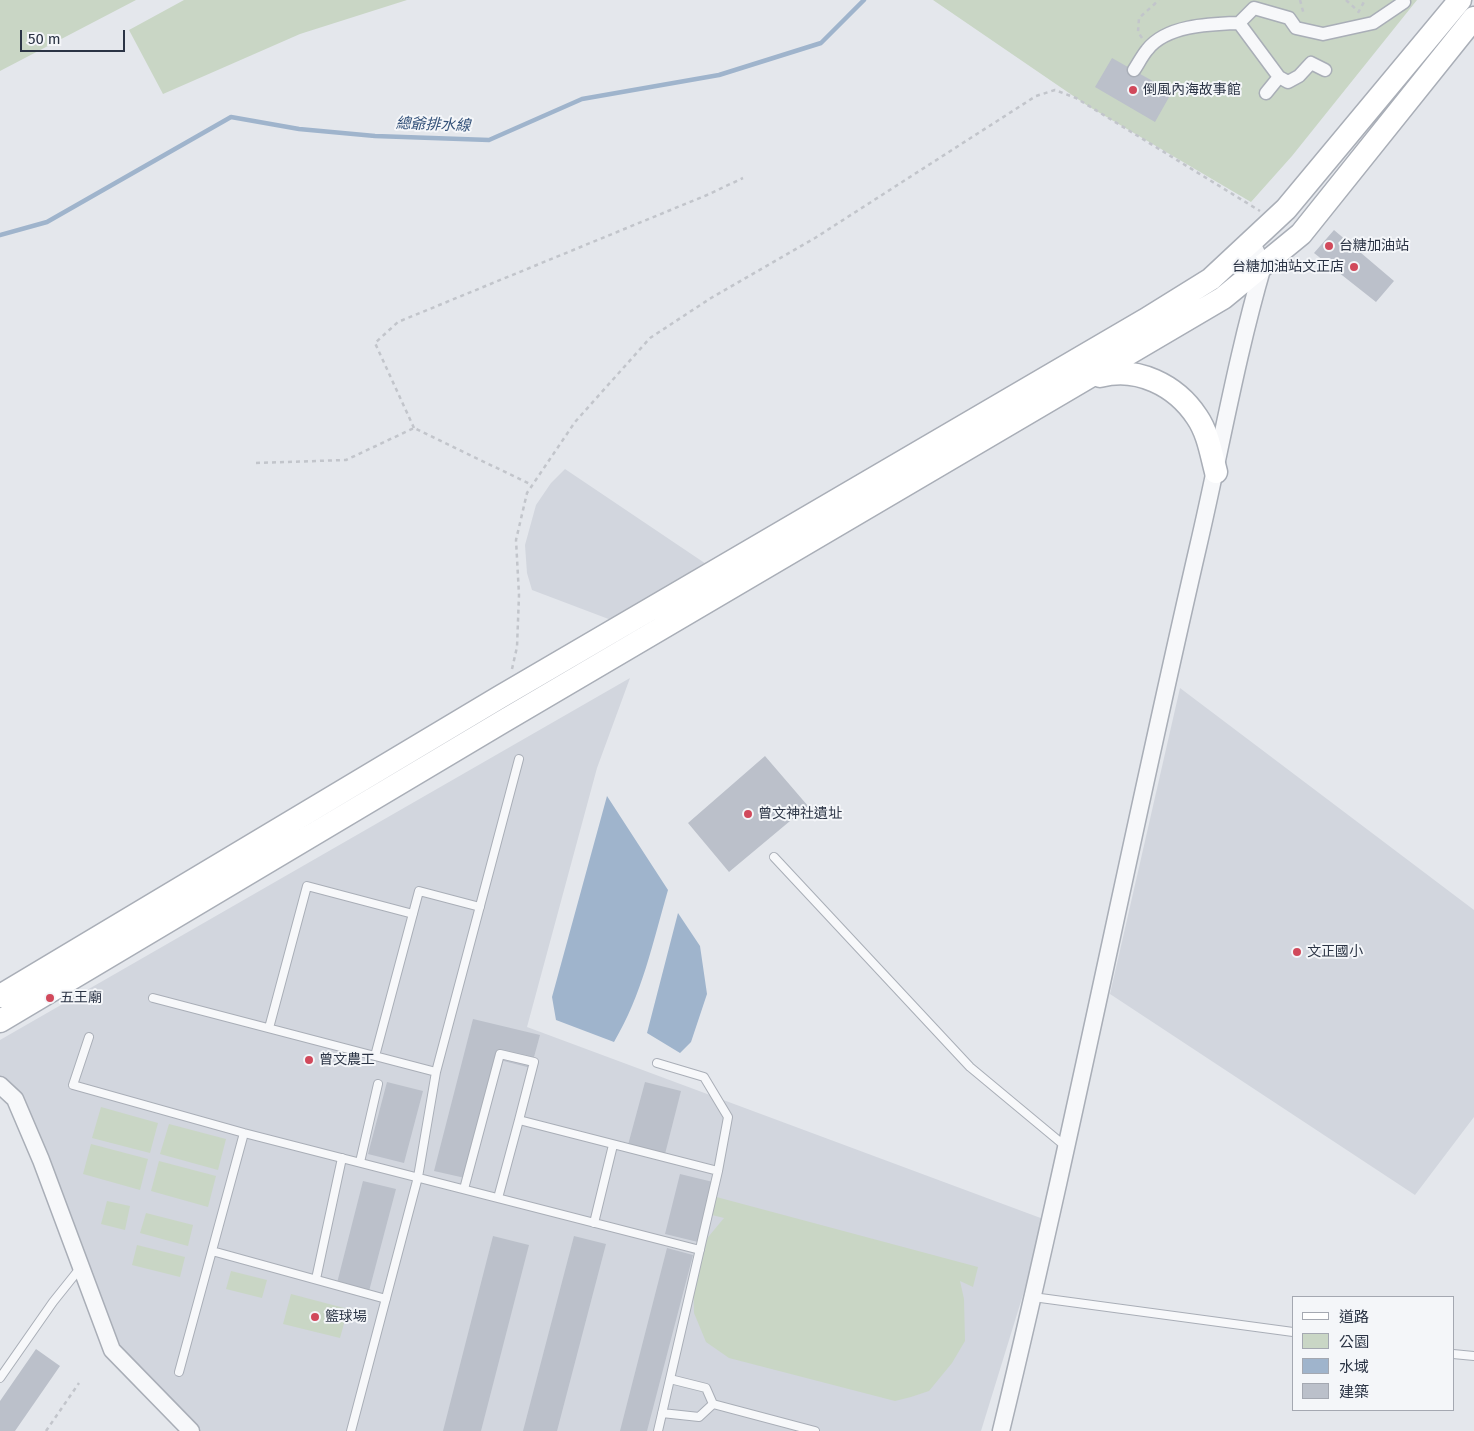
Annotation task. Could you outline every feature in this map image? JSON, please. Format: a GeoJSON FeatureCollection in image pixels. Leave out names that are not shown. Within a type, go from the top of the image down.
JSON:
{"type":"FeatureCollection","features":[{"type":"Feature","properties":{"kind":"main road"},"geometry":{"type":"LineString","coordinates":[[0,996],[500,696],[1145,320],[1211,279],[1286,209],[1329,160],[1460,0]]}},
{"type":"Feature","properties":{"kind":"main road"},"geometry":{"type":"LineString","coordinates":[[0,1021],[494,727],[1092,378],[1224,298],[1301,234],[1474,18]]}},
{"type":"Feature","properties":{"kind":"main road"},"geometry":{"type":"LineString","coordinates":[[1092,378],[1116,371],[1131,372],[1154,380],[1179,396],[1197,417],[1208,440],[1216,472]]}},
{"type":"Feature","properties":{"kind":"street"},"geometry":{"type":"LineString","coordinates":[[1134,70],[1148,49],[1166,36],[1196,26],[1239,24],[1254,8],[1288,18],[1296,28],[1323,34],[1373,23],[1404,2]]}},
{"type":"Feature","properties":{"kind":"street"},"geometry":{"type":"LineString","coordinates":[[1239,24],[1279,77],[1288,82],[1293,81],[1311,63],[1325,70]]}},
{"type":"Feature","properties":{"kind":"street"},"geometry":{"type":"LineString","coordinates":[[1266,93],[1279,77]]}},
{"type":"Feature","properties":{"kind":"street"},"geometry":{"type":"LineString","coordinates":[[1001,1431],[1033,1297],[1171,665],[1216,472],[1248,317],[1263,266],[1251,242]]}},
{"type":"Feature","properties":{"kind":"street"},"geometry":{"type":"LineString","coordinates":[[0,1085],[14,1100],[41,1160],[112,1350],[191,1431]]}},
{"type":"Feature","properties":{"kind":"lane"},"geometry":{"type":"LineString","coordinates":[[351,1431],[418,1177],[436,1072],[519,759]]}},
{"type":"Feature","properties":{"kind":"lane"},"geometry":{"type":"LineString","coordinates":[[774,857],[970,1067],[1065,1146]]}},
{"type":"Feature","properties":{"kind":"lane"},"geometry":{"type":"LineString","coordinates":[[269,1028],[307,886],[412,914]]}},
{"type":"Feature","properties":{"kind":"lane"},"geometry":{"type":"LineString","coordinates":[[375,1056],[419,891],[480,907]]}},
{"type":"Feature","properties":{"kind":"lane"},"geometry":{"type":"LineString","coordinates":[[154,998],[436,1072]]}},
{"type":"Feature","properties":{"kind":"lane"},"geometry":{"type":"LineString","coordinates":[[89,1037],[73,1086],[244,1133],[700,1250]]}},
{"type":"Feature","properties":{"kind":"lane"},"geometry":{"type":"LineString","coordinates":[[464,1189],[500,1054],[534,1062],[498,1198]]}},
{"type":"Feature","properties":{"kind":"lane"},"geometry":{"type":"LineString","coordinates":[[657,1064],[704,1077],[728,1117],[718,1172],[658,1431]]}},
{"type":"Feature","properties":{"kind":"lane"},"geometry":{"type":"LineString","coordinates":[[360,1162],[378,1084]]}},
{"type":"Feature","properties":{"kind":"lane"},"geometry":{"type":"LineString","coordinates":[[519,1120],[718,1172]]}},
{"type":"Feature","properties":{"kind":"lane"},"geometry":{"type":"LineString","coordinates":[[180,1372],[244,1133]]}},
{"type":"Feature","properties":{"kind":"lane"},"geometry":{"type":"LineString","coordinates":[[594,1223],[613,1145]]}},
{"type":"Feature","properties":{"kind":"lane"},"geometry":{"type":"LineString","coordinates":[[316,1279],[342,1158]]}},
{"type":"Feature","properties":{"kind":"lane"},"geometry":{"type":"LineString","coordinates":[[212,1251],[386,1298]]}},
{"type":"Feature","properties":{"kind":"lane"},"geometry":{"type":"LineString","coordinates":[[0,1378],[53,1302],[81,1267]]}},
{"type":"Feature","properties":{"kind":"lane"},"geometry":{"type":"LineString","coordinates":[[1033,1297],[1292,1332]]}},
{"type":"Feature","properties":{"kind":"lane"},"geometry":{"type":"LineString","coordinates":[[1454,1354],[1474,1356]]}},
{"type":"Feature","properties":{"kind":"lane"},"geometry":{"type":"LineString","coordinates":[[670,1379],[706,1388],[713,1404],[798,1429],[815,1431]]}},
{"type":"Feature","properties":{"kind":"lane"},"geometry":{"type":"LineString","coordinates":[[662,1413],[699,1417],[713,1404]]}},
{"type":"Feature","properties":{"kind":"path"},"geometry":{"type":"LineString","coordinates":[[1144,42],[1138,32],[1139,18],[1160,0]]}},
{"type":"Feature","properties":{"kind":"path"},"geometry":{"type":"LineString","coordinates":[[1346,0],[1358,12]]}},
{"type":"Feature","properties":{"kind":"path"},"geometry":{"type":"LineString","coordinates":[[511,672],[517,647],[519,595],[516,540],[527,493],[575,422],[650,338],[711,298],[815,238],[1036,96],[1055,90],[1076,98],[1258,209],[1272,222]]}},
{"type":"Feature","properties":{"kind":"path"},"geometry":{"type":"LineString","coordinates":[[532,485],[414,428],[375,343],[398,322],[707,195],[743,178]]}},
{"type":"Feature","properties":{"kind":"path"},"geometry":{"type":"LineString","coordinates":[[256,463],[346,460],[414,428]]}},
{"type":"Feature","properties":{"kind":"path"},"geometry":{"type":"LineString","coordinates":[[46,1431],[80,1383]]}},
{"type":"Feature","properties":{"kind":"shaded area"},"geometry":{"type":"Polygon","coordinates":[[[565,469],[718,572],[627,626],[532,590],[527,573],[525,545],[536,505],[551,483],[565,469]]]}},
{"type":"Feature","properties":{"kind":"shaded area","name":"曾文農工"},"geometry":{"type":"Polygon","coordinates":[[[630,678],[597,768],[527,1027],[1046,1220],[981,1431],[195,1431],[124,1358],[13,1099],[0,1081],[0,1040],[630,678]]]}},
{"type":"Feature","properties":{"kind":"shaded area","name":"文正國小"},"geometry":{"type":"Polygon","coordinates":[[[1180,688],[1474,910],[1474,1117],[1415,1195],[1110,994],[1180,688]]]}},
{"type":"Feature","properties":{"kind":"green space"},"geometry":{"type":"Polygon","coordinates":[[[0,0],[136,0],[0,71],[0,0]]]}},
{"type":"Feature","properties":{"kind":"green space"},"geometry":{"type":"Polygon","coordinates":[[[184,0],[407,0],[300,34],[163,94],[129,30],[184,0]]]}},
{"type":"Feature","properties":{"kind":"green space"},"geometry":{"type":"Polygon","coordinates":[[[933,0],[1417,0],[1292,156],[1251,202],[1088,106],[933,0]]]}},
{"type":"Feature","properties":{"kind":"green space"},"geometry":{"type":"Polygon","coordinates":[[[101,1107],[158,1123],[150,1153],[92,1138],[101,1107]]]}},
{"type":"Feature","properties":{"kind":"green space"},"geometry":{"type":"Polygon","coordinates":[[[169,1124],[226,1139],[218,1170],[160,1154],[169,1124]]]}},
{"type":"Feature","properties":{"kind":"green space"},"geometry":{"type":"Polygon","coordinates":[[[91,1144],[148,1159],[140,1190],[83,1174],[91,1144]]]}},
{"type":"Feature","properties":{"kind":"green space"},"geometry":{"type":"Polygon","coordinates":[[[159,1161],[216,1176],[208,1207],[151,1191],[159,1161]]]}},
{"type":"Feature","properties":{"kind":"green space"},"geometry":{"type":"Polygon","coordinates":[[[709,1195],[978,1267],[973,1287],[960,1281],[964,1299],[965,1341],[952,1363],[929,1391],[895,1401],[729,1358],[706,1342],[694,1313],[693,1272],[704,1242],[724,1218],[704,1213],[709,1195]]]}},
{"type":"Feature","properties":{"kind":"green space"},"geometry":{"type":"Polygon","coordinates":[[[107,1201],[130,1206],[125,1230],[101,1224],[107,1201]]]}},
{"type":"Feature","properties":{"kind":"green space"},"geometry":{"type":"Polygon","coordinates":[[[146,1213],[193,1225],[188,1246],[140,1233],[146,1213]]]}},
{"type":"Feature","properties":{"kind":"green space"},"geometry":{"type":"Polygon","coordinates":[[[137,1245],[185,1257],[180,1277],[132,1265],[137,1245]]]}},
{"type":"Feature","properties":{"kind":"green space"},"geometry":{"type":"Polygon","coordinates":[[[231,1271],[267,1280],[262,1298],[226,1289],[231,1271]]]}},
{"type":"Feature","properties":{"kind":"green space","name":"籃球場"},"geometry":{"type":"Polygon","coordinates":[[[291,1294],[348,1309],[340,1338],[283,1324],[291,1294]]]}},
{"type":"Feature","properties":{"kind":"water"},"geometry":{"type":"Polygon","coordinates":[[[607,796],[668,890],[652,949],[639,987],[624,1024],[614,1042],[556,1020],[552,997],[607,796]]]}},
{"type":"Feature","properties":{"kind":"water"},"geometry":{"type":"Polygon","coordinates":[[[678,913],[700,946],[707,994],[691,1042],[680,1053],[647,1033],[678,913]]]}},
{"type":"Feature","properties":{"kind":"building","name":"倒風內海故事館"},"geometry":{"type":"Polygon","coordinates":[[[1112,58],[1172,92],[1155,122],[1095,87],[1112,58]]]}},
{"type":"Feature","properties":{"kind":"building","name":"台糖加油站文正店"},"geometry":{"type":"Polygon","coordinates":[[[1334,230],[1394,281],[1376,302],[1314,253],[1334,230]]]}},
{"type":"Feature","properties":{"kind":"building","name":"曾文神社遺址"},"geometry":{"type":"Polygon","coordinates":[[[765,756],[808,806],[729,872],[688,823],[765,756]]]}},
{"type":"Feature","properties":{"kind":"building"},"geometry":{"type":"Polygon","coordinates":[[[473,1019],[540,1035],[531,1068],[496,1059],[465,1178],[434,1171],[473,1019]]]}},
{"type":"Feature","properties":{"kind":"building"},"geometry":{"type":"Polygon","coordinates":[[[387,1082],[423,1091],[404,1163],[368,1154],[387,1082]]]}},
{"type":"Feature","properties":{"kind":"building"},"geometry":{"type":"Polygon","coordinates":[[[645,1082],[681,1091],[665,1154],[628,1145],[645,1082]]]}},
{"type":"Feature","properties":{"kind":"building"},"geometry":{"type":"Polygon","coordinates":[[[680,1174],[713,1182],[698,1242],[665,1234],[680,1174]]]}},
{"type":"Feature","properties":{"kind":"building"},"geometry":{"type":"Polygon","coordinates":[[[363,1181],[396,1189],[368,1295],[336,1287],[363,1181]]]}},
{"type":"Feature","properties":{"kind":"building"},"geometry":{"type":"Polygon","coordinates":[[[493,1236],[529,1245],[481,1431],[443,1431],[493,1236]]]}},
{"type":"Feature","properties":{"kind":"building"},"geometry":{"type":"Polygon","coordinates":[[[574,1236],[606,1244],[557,1431],[523,1431],[574,1236]]]}},
{"type":"Feature","properties":{"kind":"building"},"geometry":{"type":"Polygon","coordinates":[[[667,1248],[693,1255],[647,1431],[620,1431],[667,1248]]]}},
{"type":"Feature","properties":{"kind":"building"},"geometry":{"type":"Polygon","coordinates":[[[36,1349],[60,1366],[15,1431],[0,1431],[0,1401],[36,1349]]]}},
{"type":"Feature","properties":{"kind":"waterway","name":"總爺排水線"},"geometry":{"type":"LineString","coordinates":[[0,235],[47,222],[231,117],[299,129],[375,136],[489,140],[582,99],[719,75],[821,43],[864,0]]}},
{"type":"Feature","properties":{"kind":"place","name":"倒風內海故事館"},"geometry":{"type":"Point","coordinates":[1133,90]}},
{"type":"Feature","properties":{"kind":"place","name":"台糖加油站"},"geometry":{"type":"Point","coordinates":[1329,246]}},
{"type":"Feature","properties":{"kind":"place","name":"台糖加油站文正店"},"geometry":{"type":"Point","coordinates":[1354,267]}},
{"type":"Feature","properties":{"kind":"place","name":"曾文神社遺址"},"geometry":{"type":"Point","coordinates":[748,814]}},
{"type":"Feature","properties":{"kind":"place","name":"文正國小"},"geometry":{"type":"Point","coordinates":[1297,952]}},
{"type":"Feature","properties":{"kind":"place","name":"五王廟"},"geometry":{"type":"Point","coordinates":[50,998]}},
{"type":"Feature","properties":{"kind":"place","name":"曾文農工"},"geometry":{"type":"Point","coordinates":[309,1060]}},
{"type":"Feature","properties":{"kind":"place","name":"籃球場"},"geometry":{"type":"Point","coordinates":[315,1317]}}]}
